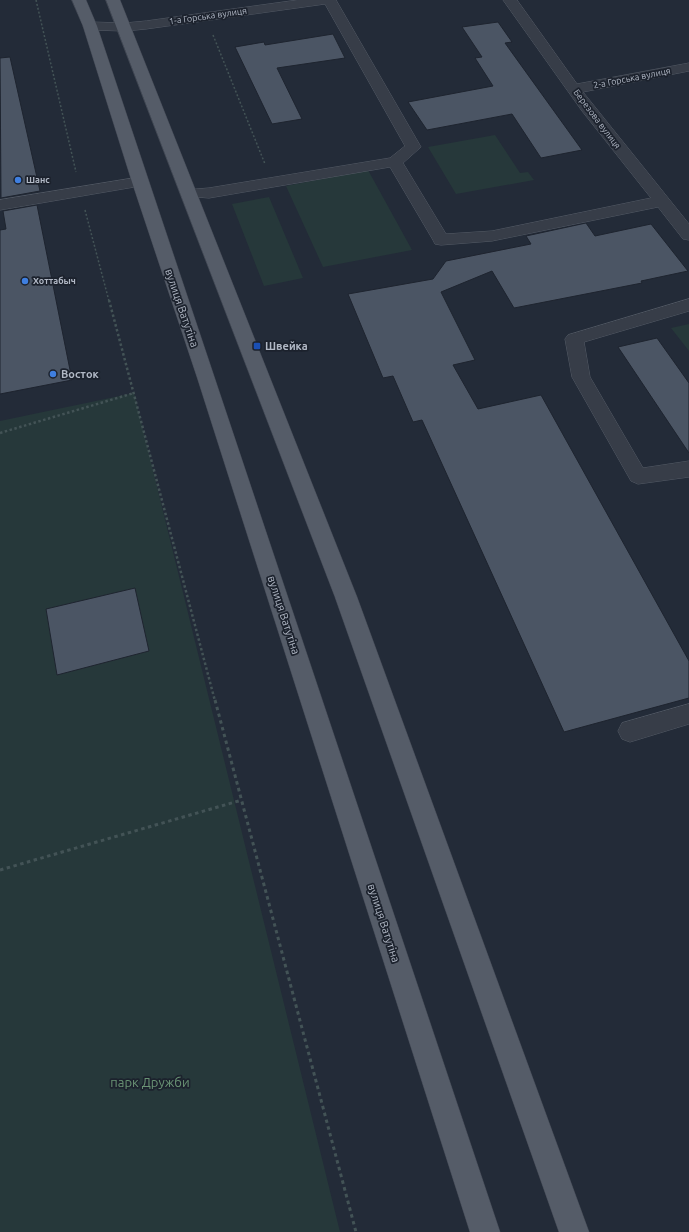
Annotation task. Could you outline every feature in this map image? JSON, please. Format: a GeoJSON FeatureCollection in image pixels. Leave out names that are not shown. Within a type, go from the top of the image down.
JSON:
{"type":"FeatureCollection","features":[{"type":"Feature","properties":{"kind":"main road","name":"вулиця Ватутіна"},"geometry":{"type":"LineString","coordinates":[[79,0],[90,26],[140,182],[206,377],[485,1232]]}},
{"type":"Feature","properties":{"kind":"main road"},"geometry":{"type":"LineString","coordinates":[[114,0],[346,597],[574,1232]]}},
{"type":"Feature","properties":{"kind":"street"},"geometry":{"type":"LineString","coordinates":[[190,193],[208,193],[394,162],[413,148],[328,0]]}},
{"type":"Feature","properties":{"kind":"street","name":"1-а Горська вулиця"},"geometry":{"type":"LineString","coordinates":[[90,26],[125,27],[328,0]]}},
{"type":"Feature","properties":{"kind":"street","name":"Березова вулиця"},"geometry":{"type":"LineString","coordinates":[[510,0],[575,89],[587,108],[689,234]]}},
{"type":"Feature","properties":{"kind":"street","name":"2-а Горська вулиця"},"geometry":{"type":"LineString","coordinates":[[575,89],[689,67]]}},
{"type":"Feature","properties":{"kind":"street"},"geometry":{"type":"LineString","coordinates":[[394,162],[441,240],[492,236],[662,200]]}},
{"type":"Feature","properties":{"kind":"street"},"geometry":{"type":"LineString","coordinates":[[0,205],[140,182]]}},
{"type":"Feature","properties":{"kind":"street"},"geometry":{"type":"LineString","coordinates":[[689,305],[574,339],[580,377],[638,476],[689,469]]}},
{"type":"Feature","properties":{"kind":"street"},"geometry":{"type":"LineString","coordinates":[[630,731],[689,714]]}},
{"type":"Feature","properties":{"kind":"path"},"geometry":{"type":"LineString","coordinates":[[36,0],[80,191],[356,1232]]}},
{"type":"Feature","properties":{"kind":"path"},"geometry":{"type":"LineString","coordinates":[[204,16],[218,46],[262,154],[270,182]]}},
{"type":"Feature","properties":{"kind":"path"},"geometry":{"type":"LineString","coordinates":[[0,433],[134,393]]}},
{"type":"Feature","properties":{"kind":"path"},"geometry":{"type":"LineString","coordinates":[[0,870],[242,800]]}},
{"type":"Feature","properties":{"kind":"green space"},"geometry":{"type":"Polygon","coordinates":[[[495,135],[520,173],[528,172],[534,180],[456,194],[428,147],[495,135]]]}},
{"type":"Feature","properties":{"kind":"green space"},"geometry":{"type":"Polygon","coordinates":[[[368,170],[412,250],[323,267],[286,186],[368,170]]]}},
{"type":"Feature","properties":{"kind":"green space"},"geometry":{"type":"Polygon","coordinates":[[[269,197],[303,278],[264,286],[232,204],[269,197]]]}},
{"type":"Feature","properties":{"kind":"green space"},"geometry":{"type":"Polygon","coordinates":[[[689,324],[689,351],[671,328],[689,324]]]}},
{"type":"Feature","properties":{"kind":"green space","name":"парк Дружби"},"geometry":{"type":"Polygon","coordinates":[[[134,393],[340,1232],[0,1232],[0,421],[134,393]]]}},
{"type":"Feature","properties":{"kind":"building"},"geometry":{"type":"Polygon","coordinates":[[[498,22],[512,42],[505,43],[582,150],[541,158],[512,114],[427,130],[408,102],[493,86],[475,58],[482,57],[462,27],[498,22]]]}},
{"type":"Feature","properties":{"kind":"building"},"geometry":{"type":"Polygon","coordinates":[[[333,34],[345,58],[277,68],[302,119],[272,124],[235,47],[264,42],[265,45],[333,34]]]}},
{"type":"Feature","properties":{"kind":"building"},"geometry":{"type":"Polygon","coordinates":[[[10,57],[40,191],[1,198],[0,58],[10,57]]]}},
{"type":"Feature","properties":{"kind":"building"},"geometry":{"type":"Polygon","coordinates":[[[37,205],[72,380],[0,394],[0,230],[6,229],[3,211],[37,205]]]}},
{"type":"Feature","properties":{"kind":"building"},"geometry":{"type":"Polygon","coordinates":[[[586,223],[595,236],[651,224],[688,271],[641,281],[642,283],[514,308],[492,271],[441,292],[475,360],[453,365],[478,409],[541,395],[689,661],[689,698],[564,732],[422,420],[413,422],[393,376],[383,378],[348,294],[433,279],[446,261],[531,244],[526,236],[586,223]]]}},
{"type":"Feature","properties":{"kind":"building"},"geometry":{"type":"Polygon","coordinates":[[[657,338],[689,383],[689,453],[618,347],[657,338]]]}},
{"type":"Feature","properties":{"kind":"building"},"geometry":{"type":"Polygon","coordinates":[[[135,588],[149,651],[57,675],[46,609],[135,588]]]}},
{"type":"Feature","properties":{"kind":"place","name":"Шанс"},"geometry":{"type":"Point","coordinates":[18,180]}},
{"type":"Feature","properties":{"kind":"place","name":"Хоттабыч"},"geometry":{"type":"Point","coordinates":[25,281]}},
{"type":"Feature","properties":{"kind":"place","name":"Швейка"},"geometry":{"type":"Point","coordinates":[257,346]}},
{"type":"Feature","properties":{"kind":"place","name":"Восток"},"geometry":{"type":"Point","coordinates":[53,374]}}]}
